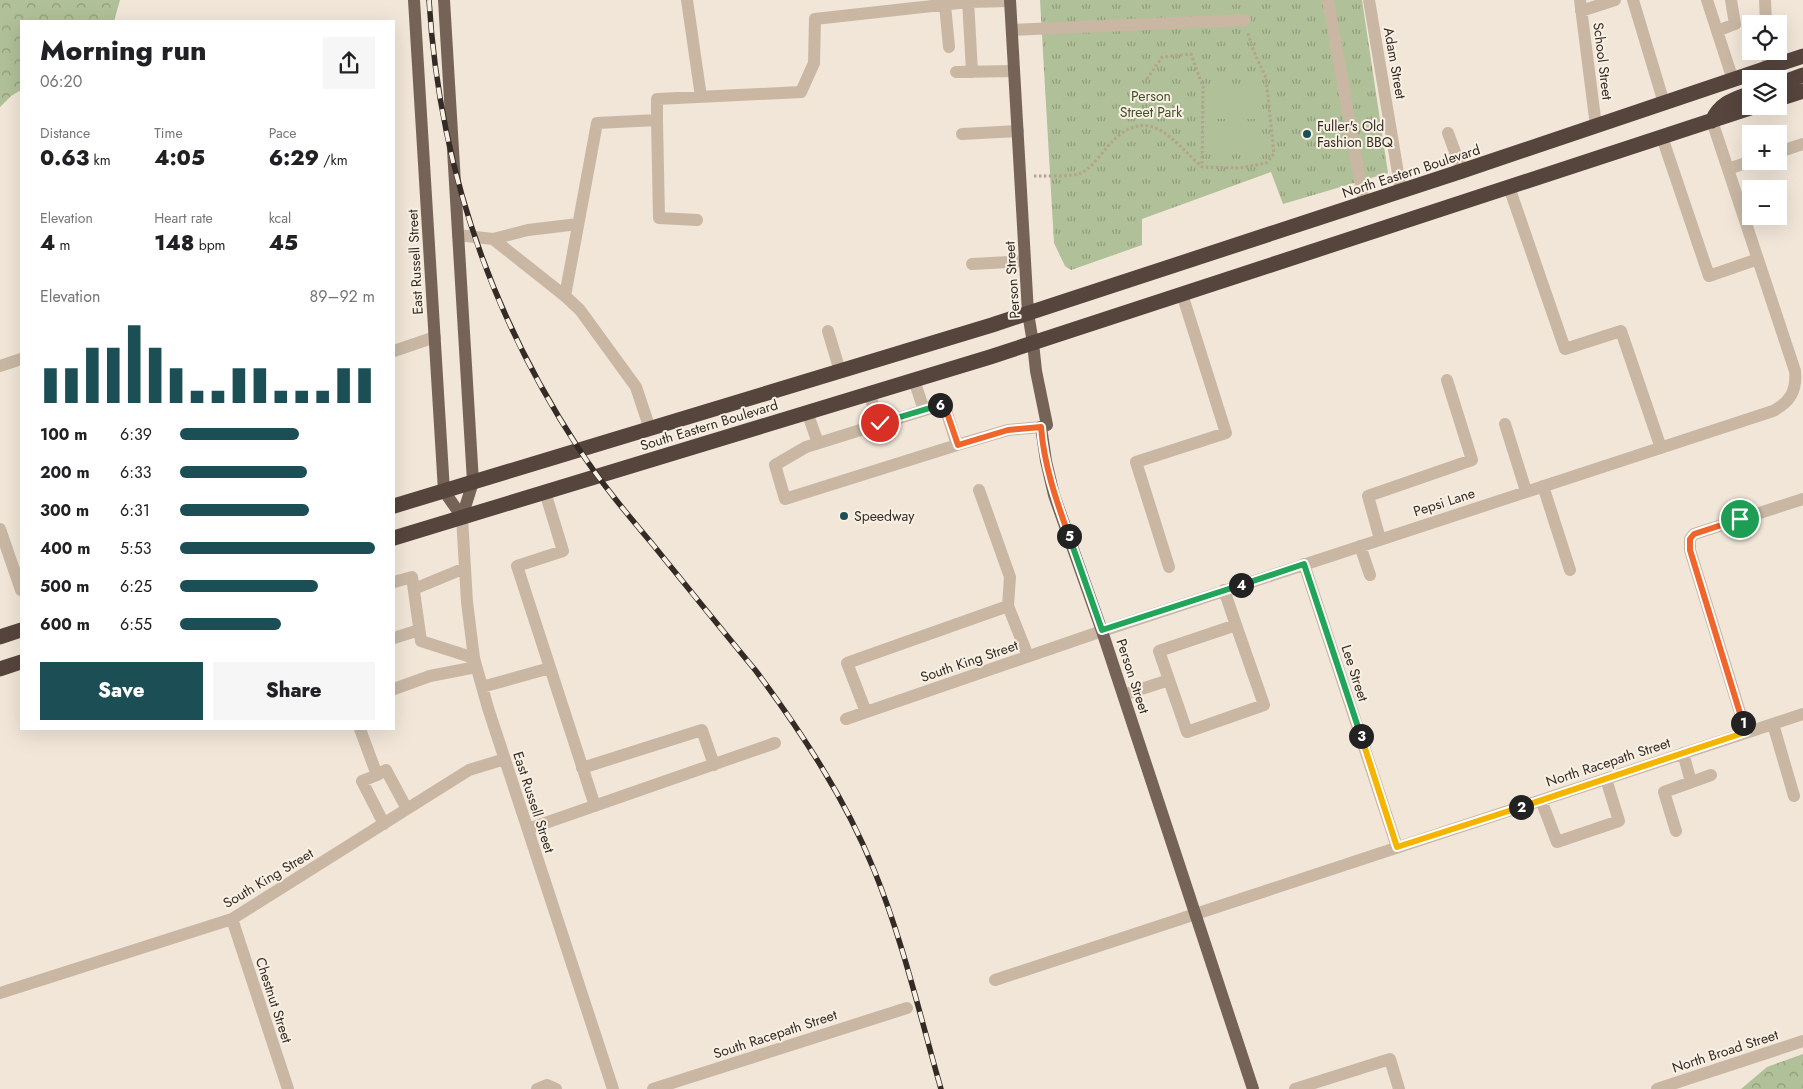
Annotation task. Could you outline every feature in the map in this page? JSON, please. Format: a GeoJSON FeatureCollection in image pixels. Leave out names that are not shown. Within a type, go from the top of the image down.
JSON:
{"type":"FeatureCollection","features":[{"type":"Feature","properties":{"kind":"highway","name":"North Eastern Boulevard"},"geometry":{"type":"LineString","coordinates":[[1028,313],[1462,171],[1803,56]]}},
{"type":"Feature","properties":{"kind":"highway"},"geometry":{"type":"LineString","coordinates":[[1787,81],[1803,75]]}},
{"type":"Feature","properties":{"kind":"highway"},"geometry":{"type":"LineString","coordinates":[[1787,96],[1803,91]]}},
{"type":"Feature","properties":{"kind":"highway"},"geometry":{"type":"LineString","coordinates":[[1712,121],[1720,108],[1727,102],[1742,96]]}},
{"type":"Feature","properties":{"kind":"highway"},"geometry":{"type":"LineString","coordinates":[[1033,343],[1742,111]]}},
{"type":"Feature","properties":{"kind":"highway","name":"South Eastern Boulevard"},"geometry":{"type":"LineString","coordinates":[[395,506],[1028,313]]}},
{"type":"Feature","properties":{"kind":"highway","name":"South Eastern Boulevard"},"geometry":{"type":"LineString","coordinates":[[395,538],[1033,343]]}},
{"type":"Feature","properties":{"kind":"highway"},"geometry":{"type":"LineString","coordinates":[[0,637],[20,630]]}},
{"type":"Feature","properties":{"kind":"highway"},"geometry":{"type":"LineString","coordinates":[[0,669],[20,662]]}},
{"type":"Feature","properties":{"kind":"main road","name":"East Russell Street"},"geometry":{"type":"LineString","coordinates":[[414,0],[444,491]]}},
{"type":"Feature","properties":{"kind":"main road","name":"East Russell Street"},"geometry":{"type":"LineString","coordinates":[[444,0],[473,482],[462,517]]}},
{"type":"Feature","properties":{"kind":"main road","name":"Person Street"},"geometry":{"type":"LineString","coordinates":[[1010,0],[1028,313],[1036,371],[1047,425],[1041,427],[1046,461],[1054,495],[1102,630],[1253,1089]]}},
{"type":"Feature","properties":{"kind":"main road"},"geometry":{"type":"LineString","coordinates":[[444,491],[462,517]]}},
{"type":"Feature","properties":{"kind":"street"},"geometry":{"type":"LineString","coordinates":[[687,0],[701,97]]}},
{"type":"Feature","properties":{"kind":"street"},"geometry":{"type":"LineString","coordinates":[[698,220],[659,218],[657,99],[801,92],[814,63],[814,19],[968,1],[1010,0]]}},
{"type":"Feature","properties":{"kind":"street"},"geometry":{"type":"LineString","coordinates":[[1328,0],[1364,203]]}},
{"type":"Feature","properties":{"kind":"street","name":"Adam Street"},"geometry":{"type":"LineString","coordinates":[[1369,0],[1401,191]]}},
{"type":"Feature","properties":{"kind":"street"},"geometry":{"type":"LineString","coordinates":[[1581,5],[1615,0]]}},
{"type":"Feature","properties":{"kind":"street"},"geometry":{"type":"LineString","coordinates":[[1633,0],[1664,103]]}},
{"type":"Feature","properties":{"kind":"street"},"geometry":{"type":"LineString","coordinates":[[1707,0],[1733,80]]}},
{"type":"Feature","properties":{"kind":"street"},"geometry":{"type":"LineString","coordinates":[[1717,31],[1735,24],[1731,0]]}},
{"type":"Feature","properties":{"kind":"street"},"geometry":{"type":"LineString","coordinates":[[1765,0],[1766,15]]}},
{"type":"Feature","properties":{"kind":"street"},"geometry":{"type":"LineString","coordinates":[[968,1],[972,72]]}},
{"type":"Feature","properties":{"kind":"street"},"geometry":{"type":"LineString","coordinates":[[945,4],[950,47]]}},
{"type":"Feature","properties":{"kind":"street","name":"School Street"},"geometry":{"type":"LineString","coordinates":[[1581,5],[1596,126]]}},
{"type":"Feature","properties":{"kind":"street"},"geometry":{"type":"LineString","coordinates":[[1012,30],[1245,20]]}},
{"type":"Feature","properties":{"kind":"street"},"geometry":{"type":"LineString","coordinates":[[1768,60],[1768,68]]}},
{"type":"Feature","properties":{"kind":"street"},"geometry":{"type":"LineString","coordinates":[[956,72],[1014,71]]}},
{"type":"Feature","properties":{"kind":"street"},"geometry":{"type":"LineString","coordinates":[[565,296],[596,123],[657,120]]}},
{"type":"Feature","properties":{"kind":"street"},"geometry":{"type":"LineString","coordinates":[[1662,137],[1709,276],[1758,259],[1712,121]]}},
{"type":"Feature","properties":{"kind":"street"},"geometry":{"type":"LineString","coordinates":[[962,134],[1018,131]]}},
{"type":"Feature","properties":{"kind":"street"},"geometry":{"type":"LineString","coordinates":[[1448,133],[1462,171]]}},
{"type":"Feature","properties":{"kind":"street"},"geometry":{"type":"LineString","coordinates":[[1787,149],[1803,144]]}},
{"type":"Feature","properties":{"kind":"street"},"geometry":{"type":"LineString","coordinates":[[1728,169],[1742,164]]}},
{"type":"Feature","properties":{"kind":"street"},"geometry":{"type":"LineString","coordinates":[[1509,187],[1565,349],[1621,331],[1661,448]]}},
{"type":"Feature","properties":{"kind":"street"},"geometry":{"type":"LineString","coordinates":[[458,235],[494,240],[528,230],[578,224]]}},
{"type":"Feature","properties":{"kind":"street"},"geometry":{"type":"LineString","coordinates":[[494,240],[580,310],[636,387],[650,428]]}},
{"type":"Feature","properties":{"kind":"street","name":"Pepsi Lane"},"geometry":{"type":"LineString","coordinates":[[1102,630],[1661,448],[1781,407],[1792,396],[1795,387],[1795,371],[1758,259]]}},
{"type":"Feature","properties":{"kind":"street"},"geometry":{"type":"LineString","coordinates":[[972,264],[1025,261]]}},
{"type":"Feature","properties":{"kind":"street"},"geometry":{"type":"LineString","coordinates":[[1168,567],[1136,462],[1226,434],[1182,294]]}},
{"type":"Feature","properties":{"kind":"street"},"geometry":{"type":"LineString","coordinates":[[828,331],[840,371]]}},
{"type":"Feature","properties":{"kind":"street"},"geometry":{"type":"LineString","coordinates":[[395,351],[434,337]]}},
{"type":"Feature","properties":{"kind":"street"},"geometry":{"type":"LineString","coordinates":[[0,366],[20,359]]}},
{"type":"Feature","properties":{"kind":"street"},"geometry":{"type":"LineString","coordinates":[[914,380],[924,410]]}},
{"type":"Feature","properties":{"kind":"street"},"geometry":{"type":"LineString","coordinates":[[1380,539],[1368,496],[1472,460],[1447,380]]}},
{"type":"Feature","properties":{"kind":"street"},"geometry":{"type":"LineString","coordinates":[[869,394],[880,423]]}},
{"type":"Feature","properties":{"kind":"street"},"geometry":{"type":"LineString","coordinates":[[958,445],[944,404],[806,447],[775,465],[785,499],[1008,430],[1041,427]]}},
{"type":"Feature","properties":{"kind":"street"},"geometry":{"type":"LineString","coordinates":[[807,412],[818,443]]}},
{"type":"Feature","properties":{"kind":"street"},"geometry":{"type":"LineString","coordinates":[[1505,424],[1526,491]]}},
{"type":"Feature","properties":{"kind":"street"},"geometry":{"type":"LineString","coordinates":[[1543,486],[1570,570]]}},
{"type":"Feature","properties":{"kind":"street"},"geometry":{"type":"LineString","coordinates":[[979,490],[1010,578],[1008,606],[1028,656]]}},
{"type":"Feature","properties":{"kind":"street"},"geometry":{"type":"LineString","coordinates":[[545,492],[563,551],[517,566],[594,806]]}},
{"type":"Feature","properties":{"kind":"street"},"geometry":{"type":"LineString","coordinates":[[1746,732],[1690,550],[1690,539],[1694,534],[1803,499]]}},
{"type":"Feature","properties":{"kind":"street","name":"East Russell Street"},"geometry":{"type":"LineString","coordinates":[[462,517],[465,568],[475,662],[613,1089]]}},
{"type":"Feature","properties":{"kind":"street"},"geometry":{"type":"LineString","coordinates":[[0,529],[20,587]]}},
{"type":"Feature","properties":{"kind":"street"},"geometry":{"type":"LineString","coordinates":[[1360,546],[1370,575]]}},
{"type":"Feature","properties":{"kind":"street","name":"Lee Street"},"geometry":{"type":"LineString","coordinates":[[1304,564],[1397,847]]}},
{"type":"Feature","properties":{"kind":"street"},"geometry":{"type":"LineString","coordinates":[[414,589],[465,568]]}},
{"type":"Feature","properties":{"kind":"street"},"geometry":{"type":"LineString","coordinates":[[395,582],[412,578],[421,641],[475,662]]}},
{"type":"Feature","properties":{"kind":"street"},"geometry":{"type":"LineString","coordinates":[[1224,590],[1264,706],[1187,732],[1159,652],[1236,625]]}},
{"type":"Feature","properties":{"kind":"street"},"geometry":{"type":"LineString","coordinates":[[866,712],[847,663],[1008,606]]}},
{"type":"Feature","properties":{"kind":"street"},"geometry":{"type":"LineString","coordinates":[[395,638],[419,630]]}},
{"type":"Feature","properties":{"kind":"street","name":"South King Street"},"geometry":{"type":"LineString","coordinates":[[846,719],[1102,630]]}},
{"type":"Feature","properties":{"kind":"street"},"geometry":{"type":"LineString","coordinates":[[395,689],[475,662]]}},
{"type":"Feature","properties":{"kind":"street"},"geometry":{"type":"LineString","coordinates":[[482,687],[550,668]]}},
{"type":"Feature","properties":{"kind":"street"},"geometry":{"type":"LineString","coordinates":[[1123,695],[1169,680]]}},
{"type":"Feature","properties":{"kind":"street","name":"North Racepath Street"},"geometry":{"type":"LineString","coordinates":[[1195,914],[1803,714]]}},
{"type":"Feature","properties":{"kind":"street"},"geometry":{"type":"LineString","coordinates":[[1773,724],[1794,796]]}},
{"type":"Feature","properties":{"kind":"street"},"geometry":{"type":"LineString","coordinates":[[360,730],[377,774]]}},
{"type":"Feature","properties":{"kind":"street"},"geometry":{"type":"LineString","coordinates":[[582,768],[702,730],[714,765]]}},
{"type":"Feature","properties":{"kind":"street"},"geometry":{"type":"LineString","coordinates":[[528,829],[775,743]]}},
{"type":"Feature","properties":{"kind":"street"},"geometry":{"type":"LineString","coordinates":[[1683,753],[1691,782]]}},
{"type":"Feature","properties":{"kind":"street","name":"South King Street"},"geometry":{"type":"LineString","coordinates":[[0,993],[232,919],[469,770],[505,759]]}},
{"type":"Feature","properties":{"kind":"street"},"geometry":{"type":"LineString","coordinates":[[384,824],[362,782],[386,770],[407,809]]}},
{"type":"Feature","properties":{"kind":"street"},"geometry":{"type":"LineString","coordinates":[[1676,831],[1664,792],[1711,775]]}},
{"type":"Feature","properties":{"kind":"street"},"geometry":{"type":"LineString","coordinates":[[1541,800],[1557,842],[1619,821],[1606,779]]}},
{"type":"Feature","properties":{"kind":"street"},"geometry":{"type":"LineString","coordinates":[[995,980],[1195,914]]}},
{"type":"Feature","properties":{"kind":"street","name":"Chestnut Street"},"geometry":{"type":"LineString","coordinates":[[232,919],[288,1089]]}},
{"type":"Feature","properties":{"kind":"street","name":"South Racepath Street"},"geometry":{"type":"LineString","coordinates":[[653,1089],[907,1008]]}},
{"type":"Feature","properties":{"kind":"street","name":"North Broad Street"},"geometry":{"type":"LineString","coordinates":[[1657,1089],[1803,1041]]}},
{"type":"Feature","properties":{"kind":"street"},"geometry":{"type":"LineString","coordinates":[[1295,1089],[1390,1059],[1399,1089]]}},
{"type":"Feature","properties":{"kind":"street"},"geometry":{"type":"LineString","coordinates":[[537,1089],[547,1086],[556,1089]]}},
{"type":"Feature","properties":{"kind":"path"},"geometry":{"type":"LineString","coordinates":[[1020,177],[1080,174],[1091,166],[1120,134],[1138,124],[1155,128],[1166,134],[1202,168],[1240,168],[1266,163],[1274,154],[1266,78],[1252,47],[1245,20]]}},
{"type":"Feature","properties":{"kind":"path"},"geometry":{"type":"LineString","coordinates":[[1147,79],[1162,57],[1191,54],[1203,88],[1202,168]]}},
{"type":"Feature","properties":{"kind":"green space"},"geometry":{"type":"Polygon","coordinates":[[[0,0],[120,0],[114,20],[20,20],[20,91],[11,96],[0,107],[0,0]]]}},
{"type":"Feature","properties":{"kind":"green space","name":"Person Street Park"},"geometry":{"type":"Polygon","coordinates":[[[1040,0],[1362,0],[1388,173],[1283,204],[1271,172],[1142,219],[1142,245],[1071,270],[1065,266],[1054,243],[1040,0]]]}},
{"type":"Feature","properties":{"kind":"green space"},"geometry":{"type":"Polygon","coordinates":[[[1203,87],[1259,87],[1259,119],[1204,119],[1203,87]]]}},
{"type":"Feature","properties":{"kind":"green space"},"geometry":{"type":"Polygon","coordinates":[[[1203,122],[1259,122],[1259,153],[1204,154],[1203,122]]]}},
{"type":"Feature","properties":{"kind":"green space"},"geometry":{"type":"Polygon","coordinates":[[[1803,1054],[1803,1089],[1741,1089],[1767,1067],[1803,1054]]]}},
{"type":"Feature","properties":{"kind":"railway"},"geometry":{"type":"LineString","coordinates":[[429,0],[435,61],[444,120],[457,178],[474,235],[495,290],[519,344],[547,397],[587,462],[756,671],[806,742],[836,792],[850,817],[874,870],[894,924],[941,1089]]}},
{"type":"Feature","properties":{"kind":"place","name":"Fuller's Old Fashion BBQ"},"geometry":{"type":"Point","coordinates":[1307,134]}},
{"type":"Feature","properties":{"kind":"place","name":"Speedway"},"geometry":{"type":"Point","coordinates":[844,516]}},
{"type":"Feature","properties":{"kind":"route"},"geometry":{"type":"LineString","coordinates":[[880,423],[944,404],[958,445],[1008,430],[1041,427],[1054,495],[1102,630],[1304,564],[1397,847],[1746,732],[1690,550],[1690,539],[1694,534],[1740,519]]}}]}
